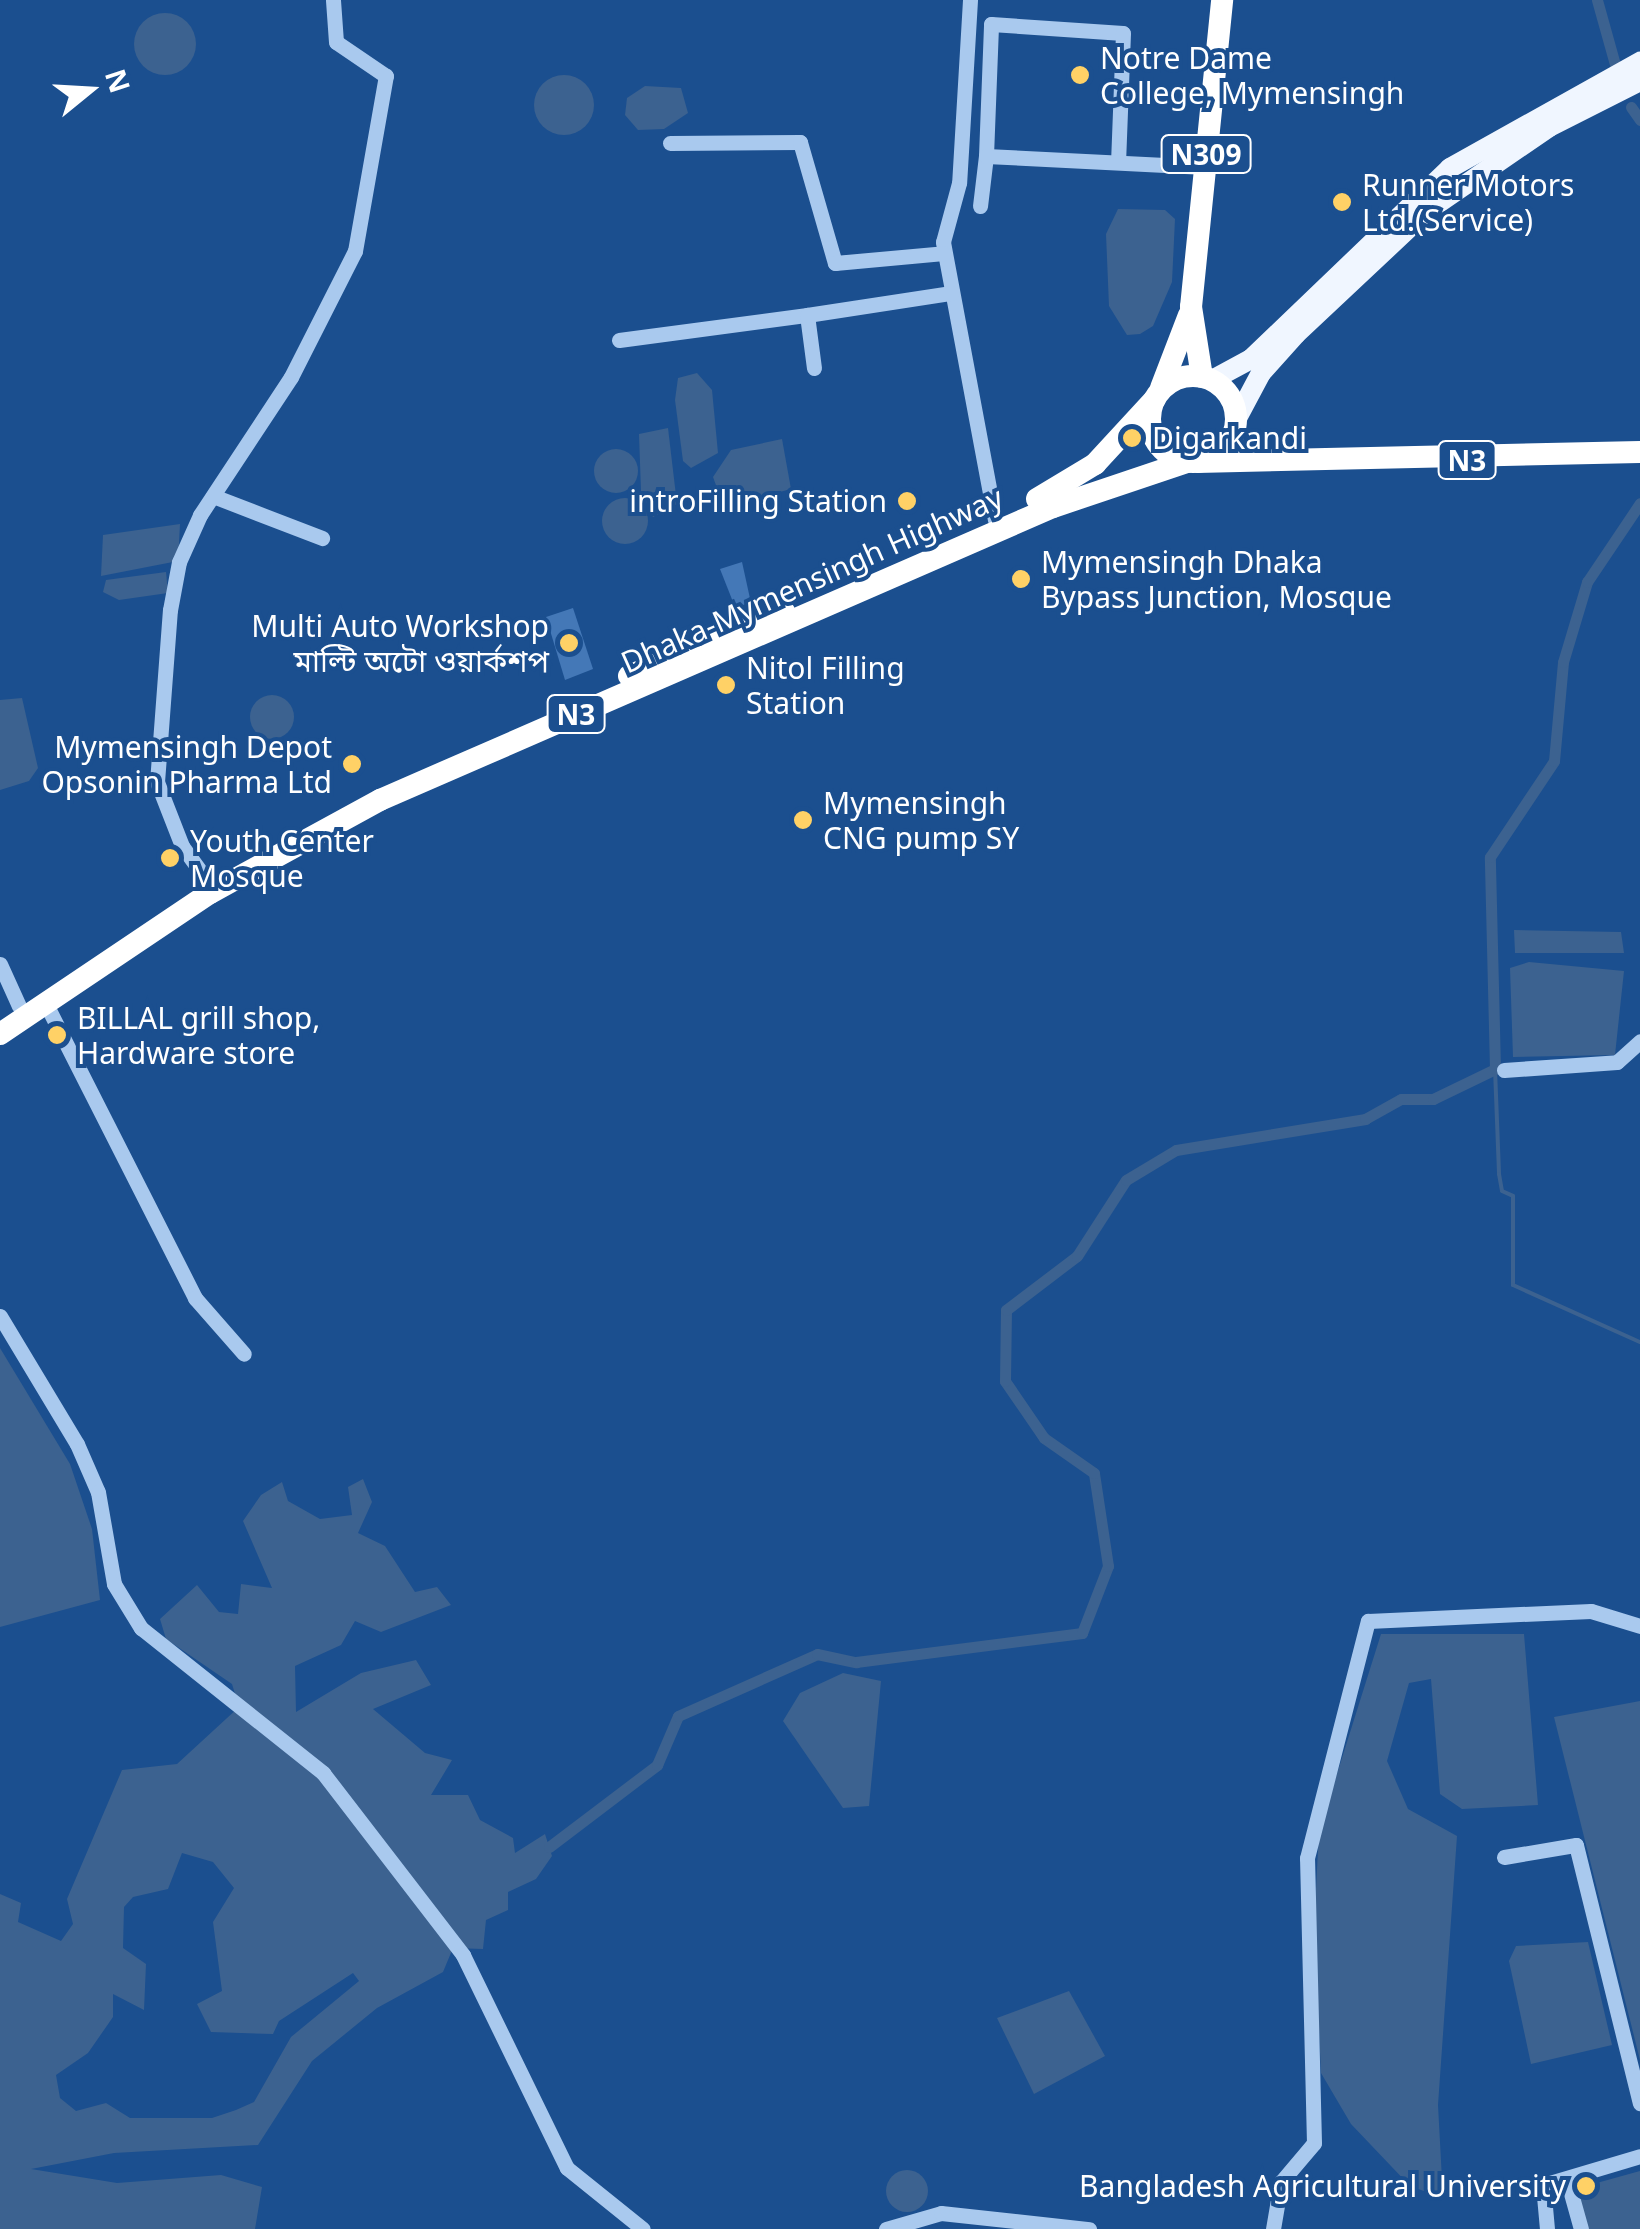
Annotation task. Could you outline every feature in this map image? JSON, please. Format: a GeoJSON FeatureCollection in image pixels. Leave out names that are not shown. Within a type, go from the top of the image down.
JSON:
{"type":"FeatureCollection","features":[{"type":"Feature","properties":{"kind":"highway","name":"N309"},"geometry":{"type":"LineString","coordinates":[[1157,396],[1191,307],[1222,0]]}},
{"type":"Feature","properties":{"kind":"highway","name":"N309"},"geometry":{"type":"LineString","coordinates":[[1191,307],[1207,378]]}},
{"type":"Feature","properties":{"kind":"highway","name":"N3"},"geometry":{"type":"LineString","coordinates":[[1157,396],[1180,378],[1207,378],[1228,393],[1236,424],[1260,452],[1294,462]]}},
{"type":"Feature","properties":{"kind":"highway","name":"Dhaka-Mymensingh Highway"},"geometry":{"type":"LineString","coordinates":[[9,1013],[206,879],[388,780],[995,520],[1095,464],[1157,396]]}},
{"type":"Feature","properties":{"kind":"highway"},"geometry":{"type":"LineString","coordinates":[[1157,396],[1155,440],[1192,462]]}},
{"type":"Feature","properties":{"kind":"highway","name":"N3"},"geometry":{"type":"LineString","coordinates":[[1192,462],[1226,448],[1236,424]]}},
{"type":"Feature","properties":{"kind":"highway","name":"N3"},"geometry":{"type":"LineString","coordinates":[[1192,462],[1640,452]]}},
{"type":"Feature","properties":{"kind":"highway","name":"Dhaka-Mymensingh Highway"},"geometry":{"type":"LineString","coordinates":[[0,1034],[210,893],[380,800],[1053,507],[1192,462]]}},
{"type":"Feature","properties":{"kind":"main road"},"geometry":{"type":"LineString","coordinates":[[1207,378],[1251,359],[1450,168],[1640,62]]}},
{"type":"Feature","properties":{"kind":"main road"},"geometry":{"type":"LineString","coordinates":[[1236,424],[1261,374],[1296,334],[1427,212],[1549,127],[1640,81]]}},
{"type":"Feature","properties":{"kind":"street"},"geometry":{"type":"LineString","coordinates":[[206,879],[182,846],[157,782],[178,562],[213,496],[291,376],[355,251],[386,76],[336,42],[333,0]]}},
{"type":"Feature","properties":{"kind":"street"},"geometry":{"type":"LineString","coordinates":[[970,0],[959,184],[944,253],[995,520]]}},
{"type":"Feature","properties":{"kind":"street"},"geometry":{"type":"LineString","coordinates":[[980,206],[991,24],[1123,33],[1118,162]]}},
{"type":"Feature","properties":{"kind":"street"},"geometry":{"type":"LineString","coordinates":[[670,143],[800,142],[835,263],[944,253]]}},
{"type":"Feature","properties":{"kind":"street"},"geometry":{"type":"LineString","coordinates":[[986,156],[1205,167]]}},
{"type":"Feature","properties":{"kind":"street"},"geometry":{"type":"LineString","coordinates":[[619,340],[951,293]]}},
{"type":"Feature","properties":{"kind":"street"},"geometry":{"type":"LineString","coordinates":[[807,315],[814,368]]}},
{"type":"Feature","properties":{"kind":"street"},"geometry":{"type":"LineString","coordinates":[[213,496],[322,538]]}},
{"type":"Feature","properties":{"kind":"street"},"geometry":{"type":"LineString","coordinates":[[0,964],[9,1013]]}},
{"type":"Feature","properties":{"kind":"street"},"geometry":{"type":"LineString","coordinates":[[46,1004],[195,1298],[244,1354]]}},
{"type":"Feature","properties":{"kind":"street"},"geometry":{"type":"LineString","coordinates":[[1504,1070],[1617,1062],[1640,1041]]}},
{"type":"Feature","properties":{"kind":"street"},"geometry":{"type":"LineString","coordinates":[[0,1316],[78,1444],[98,1492],[114,1584],[141,1628],[323,1773],[439,1918],[463,1955],[567,2168],[643,2229]]}},
{"type":"Feature","properties":{"kind":"street"},"geometry":{"type":"LineString","coordinates":[[1273,2229],[1281,2182],[1314,2143],[1308,1858],[1368,1621],[1591,1611],[1640,1626]]}},
{"type":"Feature","properties":{"kind":"street"},"geometry":{"type":"LineString","coordinates":[[1504,1857],[1576,1846],[1640,2103]]}},
{"type":"Feature","properties":{"kind":"street"},"geometry":{"type":"LineString","coordinates":[[1547,2229],[1543,2186],[1640,2156]]}},
{"type":"Feature","properties":{"kind":"street"},"geometry":{"type":"LineString","coordinates":[[1566,2179],[1581,2229]]}},
{"type":"Feature","properties":{"kind":"street"},"geometry":{"type":"LineString","coordinates":[[886,2229],[941,2213],[1089,2229]]}},
{"type":"Feature","properties":{"kind":"water"},"geometry":{"type":"Polygon","coordinates":[[[165,13],[187,22],[196,44],[187,66],[165,75],[143,66],[134,44],[143,22],[165,13]]]}},
{"type":"Feature","properties":{"kind":"water"},"geometry":{"type":"Polygon","coordinates":[[[564,75],[585,84],[594,105],[585,126],[564,135],[543,126],[534,105],[543,84],[564,75]]]}},
{"type":"Feature","properties":{"kind":"water"},"geometry":{"type":"Polygon","coordinates":[[[645,86],[681,88],[688,113],[664,129],[638,130],[625,115],[627,98],[645,86]]]}},
{"type":"Feature","properties":{"kind":"water"},"geometry":{"type":"Polygon","coordinates":[[[1118,209],[1165,210],[1175,219],[1172,282],[1153,326],[1140,334],[1127,335],[1109,306],[1106,234],[1118,209]]]}},
{"type":"Feature","properties":{"kind":"water"},"geometry":{"type":"Polygon","coordinates":[[[697,373],[712,390],[718,453],[691,468],[683,461],[675,400],[678,378],[697,373]]]}},
{"type":"Feature","properties":{"kind":"water"},"geometry":{"type":"Polygon","coordinates":[[[668,428],[677,504],[653,517],[641,491],[639,434],[668,428]]]}},
{"type":"Feature","properties":{"kind":"water"},"geometry":{"type":"Polygon","coordinates":[[[782,439],[791,489],[724,507],[713,477],[731,450],[782,439]]]}},
{"type":"Feature","properties":{"kind":"water"},"geometry":{"type":"Polygon","coordinates":[[[616,449],[632,455],[638,471],[632,487],[616,493],[600,487],[594,471],[600,455],[616,449]]]}},
{"type":"Feature","properties":{"kind":"water"},"geometry":{"type":"Polygon","coordinates":[[[625,498],[641,505],[648,521],[641,537],[625,544],[609,537],[602,521],[609,505],[625,498]]]}},
{"type":"Feature","properties":{"kind":"water"},"geometry":{"type":"Polygon","coordinates":[[[180,524],[178,561],[101,576],[103,535],[180,524]]]}},
{"type":"Feature","properties":{"kind":"water"},"geometry":{"type":"Polygon","coordinates":[[[166,572],[168,593],[119,600],[103,592],[106,580],[166,572]]]}},
{"type":"Feature","properties":{"kind":"water"},"geometry":{"type":"Polygon","coordinates":[[[272,695],[288,701],[294,717],[288,733],[272,739],[256,733],[250,717],[256,701],[272,695]]]}},
{"type":"Feature","properties":{"kind":"water"},"geometry":{"type":"Polygon","coordinates":[[[22,698],[38,768],[29,781],[0,790],[0,700],[22,698]]]}},
{"type":"Feature","properties":{"kind":"water"},"geometry":{"type":"Polygon","coordinates":[[[1514,930],[1621,932],[1624,953],[1515,953],[1514,930]]]}},
{"type":"Feature","properties":{"kind":"water"},"geometry":{"type":"Polygon","coordinates":[[[1529,962],[1624,971],[1615,1055],[1513,1057],[1510,968],[1529,962]]]}},
{"type":"Feature","properties":{"kind":"water"},"geometry":{"type":"Polygon","coordinates":[[[0,1348],[70,1464],[92,1529],[100,1600],[0,1627],[0,1348]]]}},
{"type":"Feature","properties":{"kind":"water"},"geometry":{"type":"Polygon","coordinates":[[[363,1479],[372,1502],[358,1533],[385,1546],[415,1592],[437,1587],[451,1605],[381,1632],[355,1621],[341,1645],[295,1666],[296,1712],[361,1673],[416,1660],[431,1685],[373,1709],[425,1753],[452,1760],[431,1795],[468,1795],[480,1820],[513,1838],[515,1853],[545,1834],[552,1856],[536,1879],[508,1892],[508,1910],[486,1920],[483,1949],[453,1948],[443,1972],[377,2008],[312,2061],[258,2145],[114,2153],[31,2169],[117,2183],[221,2175],[262,2187],[255,2229],[0,2229],[0,1894],[21,1903],[18,1922],[61,1941],[73,1924],[67,1899],[122,1770],[177,1764],[239,1707],[232,1684],[166,1639],[160,1619],[197,1585],[219,1612],[238,1614],[241,1584],[272,1588],[243,1521],[261,1495],[282,1482],[288,1501],[320,1519],[352,1515],[348,1487],[363,1479]],[[182,1853],[168,1889],[133,1897],[124,1907],[123,1948],[146,1964],[144,2010],[113,1994],[113,2017],[88,2053],[56,2075],[60,2098],[76,2111],[106,2103],[130,2118],[212,2118],[254,2102],[291,2037],[359,1981],[353,1973],[279,2021],[273,2034],[211,2032],[197,2004],[222,1991],[213,1922],[234,1888],[213,1862],[182,1853]]]}},
{"type":"Feature","properties":{"kind":"water"},"geometry":{"type":"Polygon","coordinates":[[[1381,1634],[1524,1634],[1538,1805],[1462,1809],[1440,1794],[1431,1679],[1409,1683],[1387,1761],[1408,1809],[1457,1836],[1438,2105],[1443,2198],[1410,2186],[1351,2124],[1321,2073],[1314,1927],[1319,1831],[1381,1634]]]}},
{"type":"Feature","properties":{"kind":"water"},"geometry":{"type":"Polygon","coordinates":[[[843,1673],[881,1681],[869,1806],[843,1808],[783,1721],[800,1693],[843,1673]]]}},
{"type":"Feature","properties":{"kind":"water"},"geometry":{"type":"Polygon","coordinates":[[[1640,1701],[1640,2060],[1554,1717],[1640,1701]]]}},
{"type":"Feature","properties":{"kind":"water"},"geometry":{"type":"Polygon","coordinates":[[[1588,1942],[1612,2045],[1531,2064],[1509,1961],[1516,1946],[1588,1942]]]}},
{"type":"Feature","properties":{"kind":"water"},"geometry":{"type":"Polygon","coordinates":[[[1069,1991],[1105,2056],[1034,2094],[997,2018],[1069,1991]]]}},
{"type":"Feature","properties":{"kind":"water"},"geometry":{"type":"Polygon","coordinates":[[[907,2170],[922,2176],[928,2191],[922,2206],[907,2212],[892,2206],[886,2191],[892,2176],[907,2170]]]}},
{"type":"Feature","properties":{"kind":"water"},"geometry":{"type":"Polygon","coordinates":[[[1640,2171],[1640,2229],[1585,2229],[1575,2189],[1640,2171]]]}},
{"type":"Feature","properties":{"kind":"building"},"geometry":{"type":"Polygon","coordinates":[[[742,562],[751,603],[735,607],[720,569],[742,562]]]}},
{"type":"Feature","properties":{"kind":"building","name":"Multi Auto Workshop মাল্টি অটো ওয়ার্কশপ"},"geometry":{"type":"Polygon","coordinates":[[[573,608],[593,669],[565,680],[546,617],[573,608]]]}},
{"type":"Feature","properties":{"kind":"waterway"},"geometry":{"type":"LineString","coordinates":[[1597,0],[1616,68]]}},
{"type":"Feature","properties":{"kind":"waterway"},"geometry":{"type":"LineString","coordinates":[[1631,107],[1640,120]]}},
{"type":"Feature","properties":{"kind":"waterway"},"geometry":{"type":"LineString","coordinates":[[549,1847],[657,1765],[678,1716],[817,1654],[856,1662],[1082,1633],[1108,1566],[1094,1473],[1044,1438],[1005,1381],[1006,1310],[1077,1256],[1126,1180],[1176,1150],[1365,1119],[1401,1099],[1433,1099],[1495,1069],[1490,857],[1554,761],[1563,662],[1587,582],[1640,503]]}},
{"type":"Feature","properties":{"kind":"waterway"},"geometry":{"type":"LineString","coordinates":[[1495,1069],[1499,1174],[1502,1191],[1513,1196],[1513,1285],[1640,1342]]}},
{"type":"Feature","properties":{"kind":"place","name":"Notre Dame College, Mymensingh"},"geometry":{"type":"Point","coordinates":[1080,75]}},
{"type":"Feature","properties":{"kind":"place","name":"Runner Motors Ltd.(Service)"},"geometry":{"type":"Point","coordinates":[1342,202]}},
{"type":"Feature","properties":{"kind":"place","name":"Digarkandi"},"geometry":{"type":"Point","coordinates":[1132,438]}},
{"type":"Feature","properties":{"kind":"place","name":"introFilling Station"},"geometry":{"type":"Point","coordinates":[907,501]}},
{"type":"Feature","properties":{"kind":"place","name":"Mymensingh Dhaka Bypass Junction, Mosque"},"geometry":{"type":"Point","coordinates":[1021,579]}},
{"type":"Feature","properties":{"kind":"place","name":"Multi Auto Workshop মাল্টি অটো ওয়ার্কশপ"},"geometry":{"type":"Point","coordinates":[569,643]}},
{"type":"Feature","properties":{"kind":"place","name":"Nitol Filling Station"},"geometry":{"type":"Point","coordinates":[726,685]}},
{"type":"Feature","properties":{"kind":"place","name":"Mymensingh Depot Opsonin Pharma Ltd"},"geometry":{"type":"Point","coordinates":[352,764]}},
{"type":"Feature","properties":{"kind":"place","name":"Mymensingh CNG pump SY"},"geometry":{"type":"Point","coordinates":[803,820]}},
{"type":"Feature","properties":{"kind":"place","name":"Youth Center Mosque"},"geometry":{"type":"Point","coordinates":[170,858]}},
{"type":"Feature","properties":{"kind":"place","name":"BILLAL grill shop, Hardware store"},"geometry":{"type":"Point","coordinates":[57,1035]}},
{"type":"Feature","properties":{"kind":"place","name":"Bangladesh Agricultural University"},"geometry":{"type":"Point","coordinates":[1586,2186]}}]}
